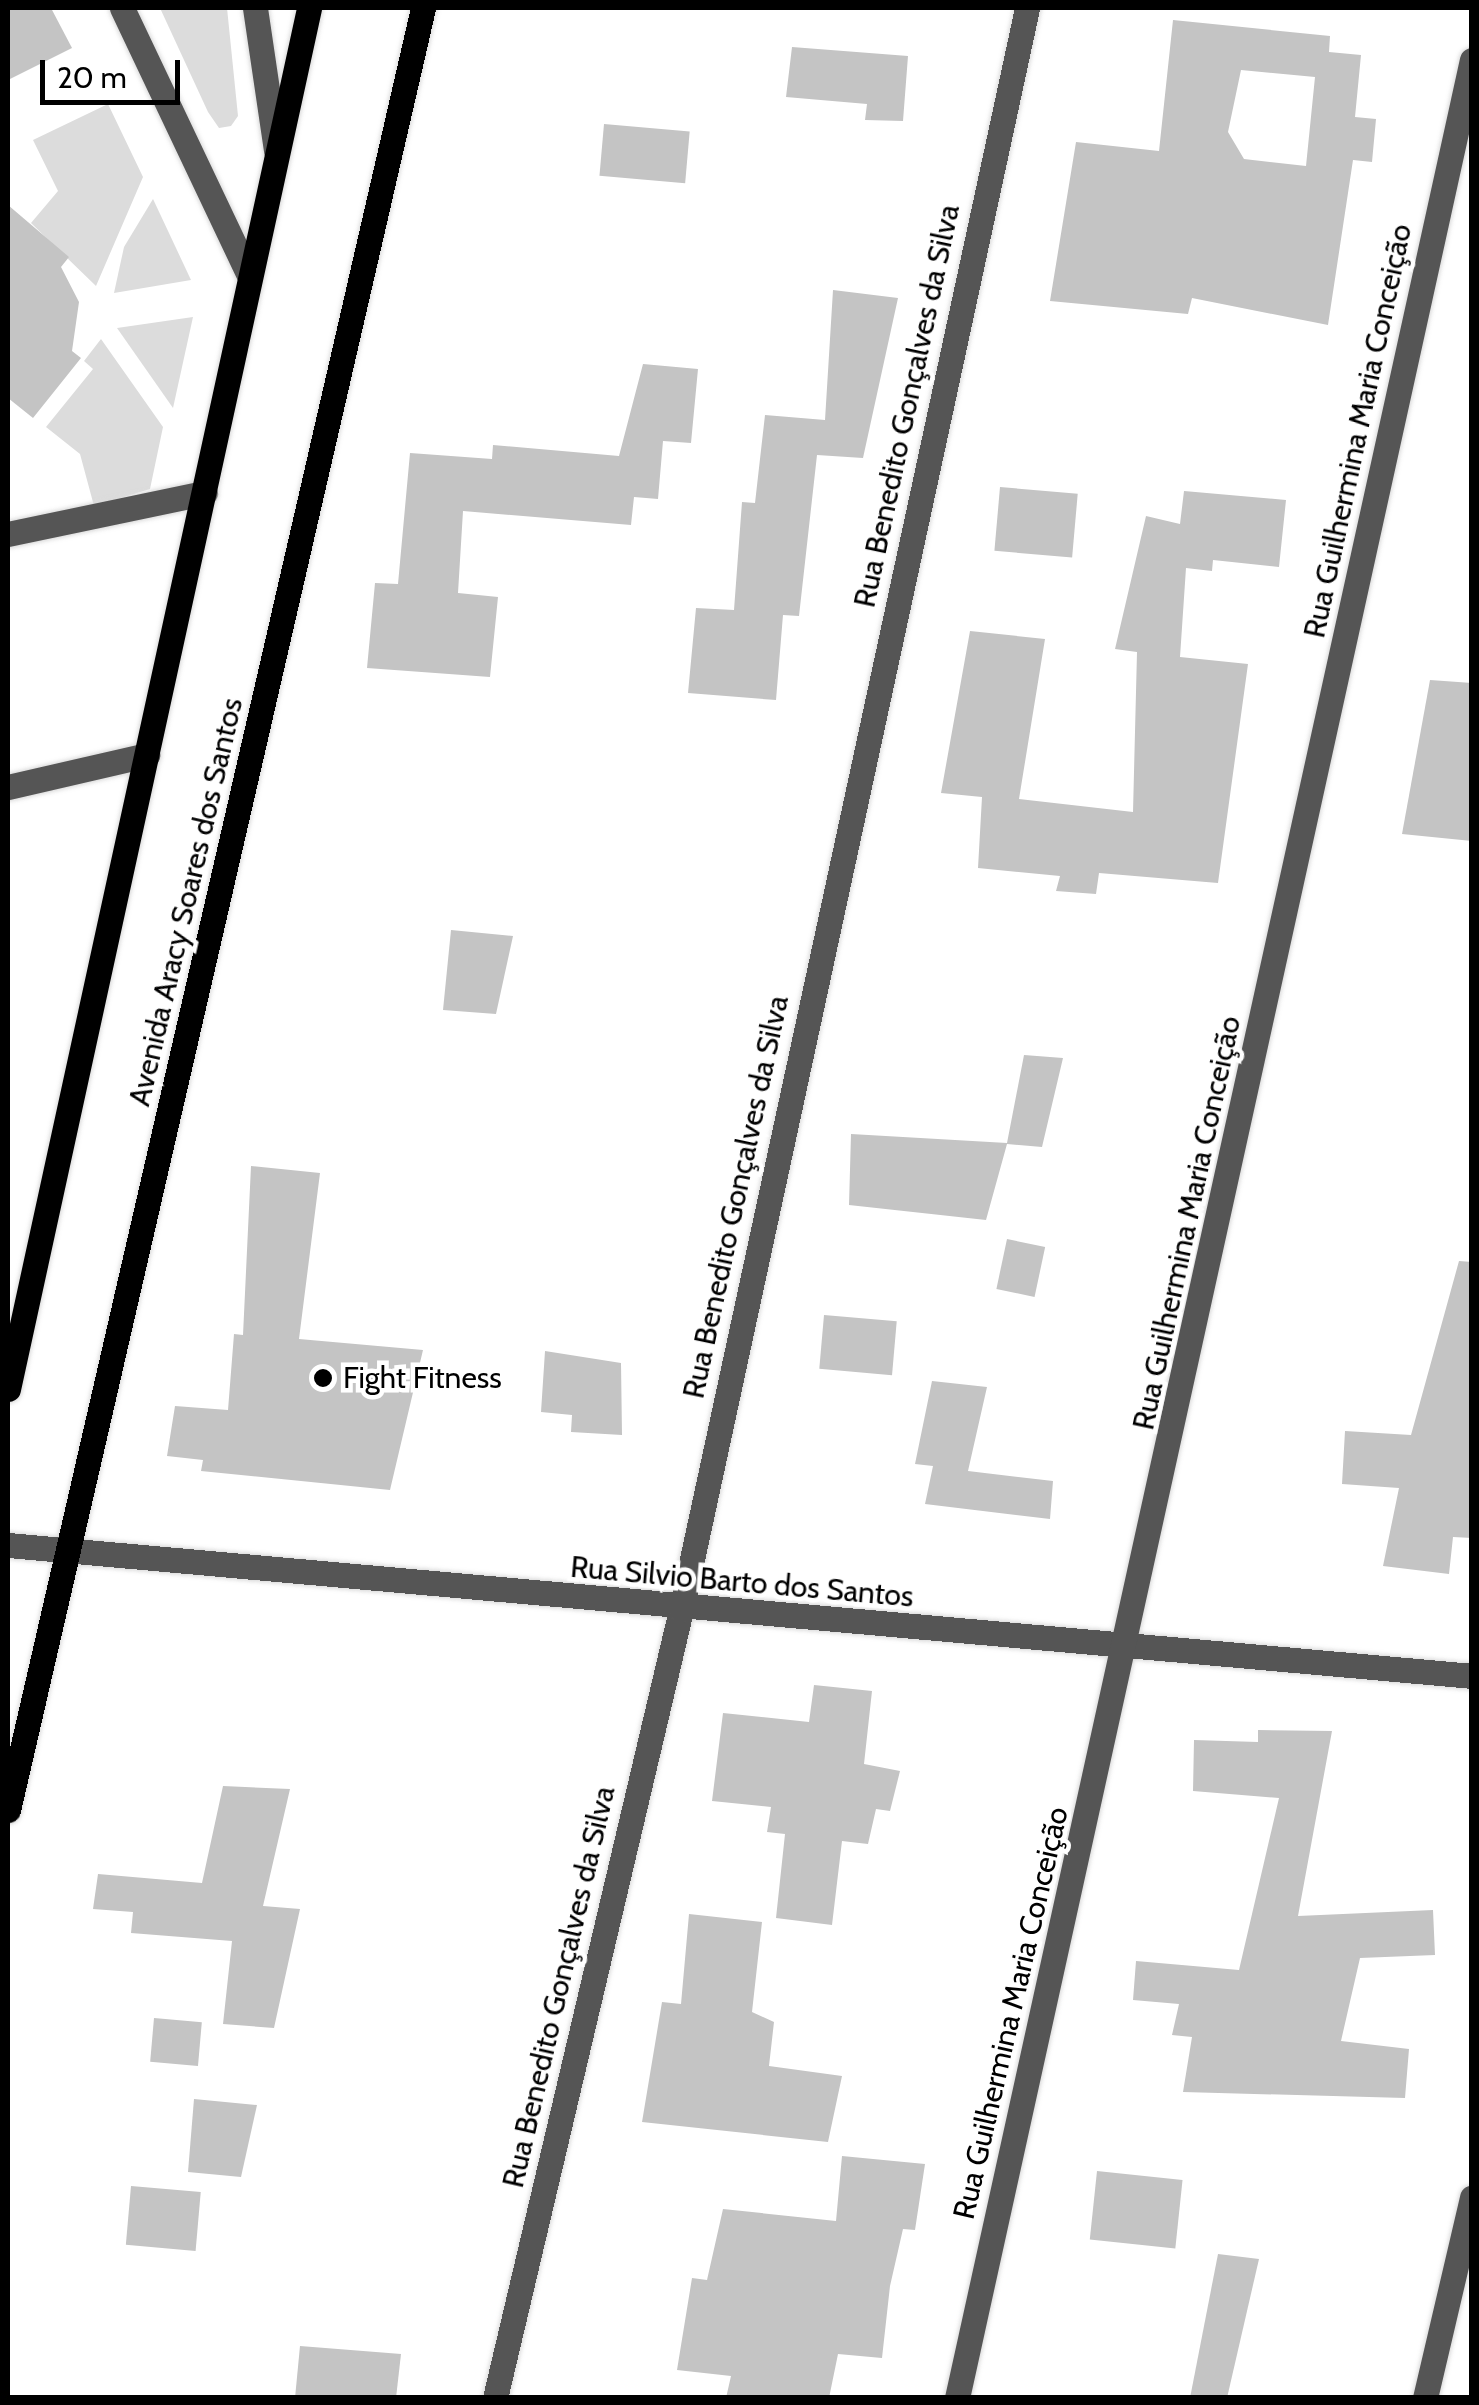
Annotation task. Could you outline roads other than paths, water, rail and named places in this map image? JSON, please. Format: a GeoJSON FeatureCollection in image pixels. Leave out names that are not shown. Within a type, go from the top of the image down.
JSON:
{"type":"FeatureCollection","features":[{"type":"Feature","properties":{"kind":"main road"},"geometry":{"type":"LineString","coordinates":[[8,1389],[309,8]]}},
{"type":"Feature","properties":{"kind":"main road","name":"Avenida Aracy Soares dos Santos"},"geometry":{"type":"LineString","coordinates":[[8,1810],[71,1555],[423,8]]}},
{"type":"Feature","properties":{"kind":"street"},"geometry":{"type":"LineString","coordinates":[[122,8],[249,275]]}},
{"type":"Feature","properties":{"kind":"street"},"geometry":{"type":"LineString","coordinates":[[255,8],[277,157]]}},
{"type":"Feature","properties":{"kind":"street","name":"Rua Benedito Gonçalves da Silva"},"geometry":{"type":"LineString","coordinates":[[496,2398],[680,1610],[1026,8]]}},
{"type":"Feature","properties":{"kind":"street","name":"Rua Guilhermina Maria Conceição"},"geometry":{"type":"LineString","coordinates":[[956,2398],[1128,1648],[1472,60]]}},
{"type":"Feature","properties":{"kind":"street"},"geometry":{"type":"LineString","coordinates":[[8,534],[205,493]]}},
{"type":"Feature","properties":{"kind":"street"},"geometry":{"type":"LineString","coordinates":[[8,787],[148,755]]}},
{"type":"Feature","properties":{"kind":"street","name":"Rua Silvio Barto dos Santos"},"geometry":{"type":"LineString","coordinates":[[8,1545],[71,1555],[680,1610],[1472,1676]]}},
{"type":"Feature","properties":{"kind":"street"},"geometry":{"type":"LineString","coordinates":[[1425,2398],[1472,2197]]}},
{"type":"Feature","properties":{"kind":"place","name":"Fight Fitness"},"geometry":{"type":"Point","coordinates":[323,1378]}}]}
